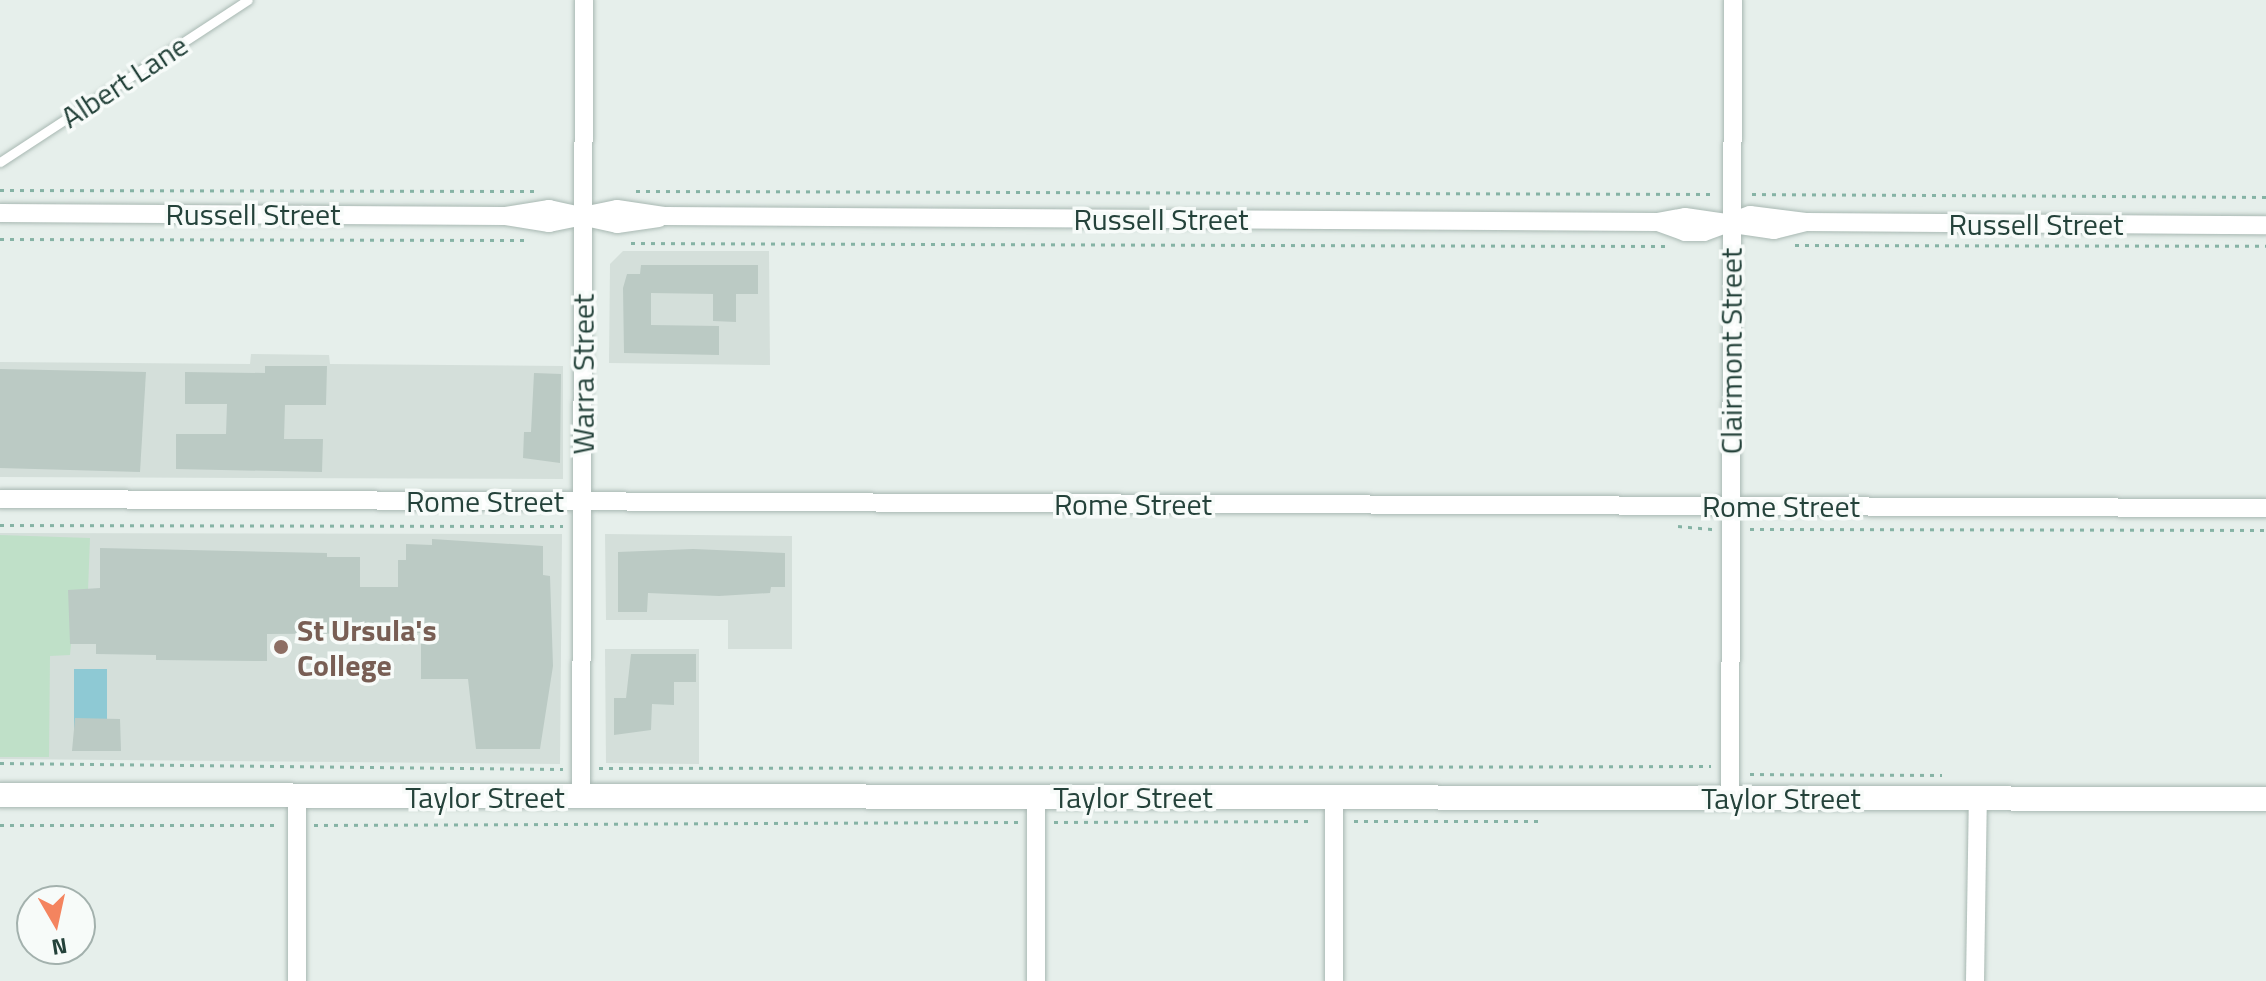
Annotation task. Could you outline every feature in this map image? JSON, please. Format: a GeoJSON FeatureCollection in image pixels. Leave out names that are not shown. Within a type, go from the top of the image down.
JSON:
{"type":"FeatureCollection","features":[{"type":"Feature","properties":{"kind":"street","name":"Warra Street"},"geometry":{"type":"LineString","coordinates":[[581,797],[584,0]]}},
{"type":"Feature","properties":{"kind":"street","name":"Clairmont Street"},"geometry":{"type":"LineString","coordinates":[[1730,798],[1733,0]]}},
{"type":"Feature","properties":{"kind":"street","name":"Russell Street"},"geometry":{"type":"LineString","coordinates":[[0,213],[506,216],[540,223],[583,216],[617,224],[665,216],[1657,222],[1685,217],[1732,222],[1750,215],[1774,215],[1806,222],[2266,225]]}},
{"type":"Feature","properties":{"kind":"street","name":"Rome Street"},"geometry":{"type":"LineString","coordinates":[[0,499],[2266,508]]}},
{"type":"Feature","properties":{"kind":"street","name":"Taylor Street"},"geometry":{"type":"LineString","coordinates":[[0,795],[581,797],[1036,810],[1334,809],[1730,798],[2266,799]]}},
{"type":"Feature","properties":{"kind":"street"},"geometry":{"type":"LineString","coordinates":[[297,796],[297,981]]}},
{"type":"Feature","properties":{"kind":"street"},"geometry":{"type":"LineString","coordinates":[[1975,981],[1978,799]]}},
{"type":"Feature","properties":{"kind":"street"},"geometry":{"type":"LineString","coordinates":[[1334,809],[1334,981]]}},
{"type":"Feature","properties":{"kind":"street"},"geometry":{"type":"LineString","coordinates":[[1036,810],[1036,981]]}},
{"type":"Feature","properties":{"kind":"lane","name":"Albert Lane"},"geometry":{"type":"LineString","coordinates":[[0,162],[248,0]]}},
{"type":"Feature","properties":{"kind":"path"},"geometry":{"type":"LineString","coordinates":[[0,190],[583,191]]}},
{"type":"Feature","properties":{"kind":"path"},"geometry":{"type":"LineString","coordinates":[[630,191],[2266,197]]}},
{"type":"Feature","properties":{"kind":"path"},"geometry":{"type":"LineString","coordinates":[[0,239],[535,240]]}},
{"type":"Feature","properties":{"kind":"path"},"geometry":{"type":"LineString","coordinates":[[583,243],[1683,247]]}},
{"type":"Feature","properties":{"kind":"path"},"geometry":{"type":"LineString","coordinates":[[1781,245],[2266,246]]}},
{"type":"Feature","properties":{"kind":"path"},"geometry":{"type":"LineString","coordinates":[[0,525],[582,523]]}},
{"type":"Feature","properties":{"kind":"path"},"geometry":{"type":"LineString","coordinates":[[1668,525],[1731,529],[2266,530]]}},
{"type":"Feature","properties":{"kind":"path"},"geometry":{"type":"LineString","coordinates":[[0,763],[581,769],[1730,767],[1748,774]]}},
{"type":"Feature","properties":{"kind":"path"},"geometry":{"type":"LineString","coordinates":[[0,825],[297,825],[1036,810],[1334,809],[1543,821]]}},
{"type":"Feature","properties":{"kind":"shaded area"},"geometry":{"type":"Polygon","coordinates":[[[623,251],[769,251],[770,365],[609,363],[610,264],[623,251]]]}},
{"type":"Feature","properties":{"kind":"shaded area"},"geometry":{"type":"Polygon","coordinates":[[[251,354],[329,355],[330,364],[563,366],[563,479],[0,477],[0,362],[250,364],[251,354]]]}},
{"type":"Feature","properties":{"kind":"shaded area","name":"St Ursula's College"},"geometry":{"type":"Polygon","coordinates":[[[0,533],[562,534],[560,764],[0,759],[0,533]]]}},
{"type":"Feature","properties":{"kind":"shaded area"},"geometry":{"type":"Polygon","coordinates":[[[605,534],[792,536],[792,649],[728,649],[728,620],[606,620],[605,534]]]}},
{"type":"Feature","properties":{"kind":"shaded area"},"geometry":{"type":"Polygon","coordinates":[[[605,649],[699,649],[699,764],[606,763],[605,649]]]}},
{"type":"Feature","properties":{"kind":"green space"},"geometry":{"type":"Polygon","coordinates":[[[0,535],[90,538],[86,644],[71,644],[70,655],[50,656],[49,757],[0,757],[0,535]]]}},
{"type":"Feature","properties":{"kind":"water"},"geometry":{"type":"Polygon","coordinates":[[[74,669],[107,669],[107,732],[74,732],[74,669]]]}},
{"type":"Feature","properties":{"kind":"building"},"geometry":{"type":"Polygon","coordinates":[[[641,265],[758,265],[758,294],[736,294],[736,322],[713,321],[713,294],[651,293],[651,325],[719,326],[719,355],[624,353],[623,288],[627,274],[640,274],[641,265]]]}},
{"type":"Feature","properties":{"kind":"building"},"geometry":{"type":"Polygon","coordinates":[[[265,366],[327,366],[326,405],[285,405],[284,439],[323,439],[322,472],[176,469],[176,434],[226,434],[227,404],[185,404],[185,372],[265,373],[265,366]]]}},
{"type":"Feature","properties":{"kind":"building"},"geometry":{"type":"Polygon","coordinates":[[[0,369],[146,372],[140,472],[0,468],[0,369]]]}},
{"type":"Feature","properties":{"kind":"building"},"geometry":{"type":"Polygon","coordinates":[[[534,373],[561,374],[560,463],[523,458],[524,432],[531,432],[534,373]]]}},
{"type":"Feature","properties":{"kind":"building"},"geometry":{"type":"Polygon","coordinates":[[[432,539],[543,546],[543,575],[550,576],[553,666],[540,749],[476,749],[468,679],[421,679],[421,633],[267,634],[267,661],[156,660],[156,655],[96,654],[96,644],[70,644],[68,590],[100,588],[100,548],[327,553],[327,557],[360,557],[360,587],[398,587],[398,560],[406,560],[406,544],[432,545],[432,539]]]}},
{"type":"Feature","properties":{"kind":"building"},"geometry":{"type":"Polygon","coordinates":[[[693,549],[785,553],[785,587],[771,587],[770,593],[719,596],[648,593],[647,612],[618,612],[618,552],[693,549]]]}},
{"type":"Feature","properties":{"kind":"building"},"geometry":{"type":"Polygon","coordinates":[[[631,654],[696,654],[696,682],[674,682],[674,705],[652,704],[651,730],[614,735],[614,698],[626,698],[631,654]]]}},
{"type":"Feature","properties":{"kind":"building"},"geometry":{"type":"Polygon","coordinates":[[[75,718],[120,719],[121,751],[72,751],[75,718]]]}},
{"type":"Feature","properties":{"kind":"place","name":"St Ursula's College"},"geometry":{"type":"Point","coordinates":[281,647]}}]}
